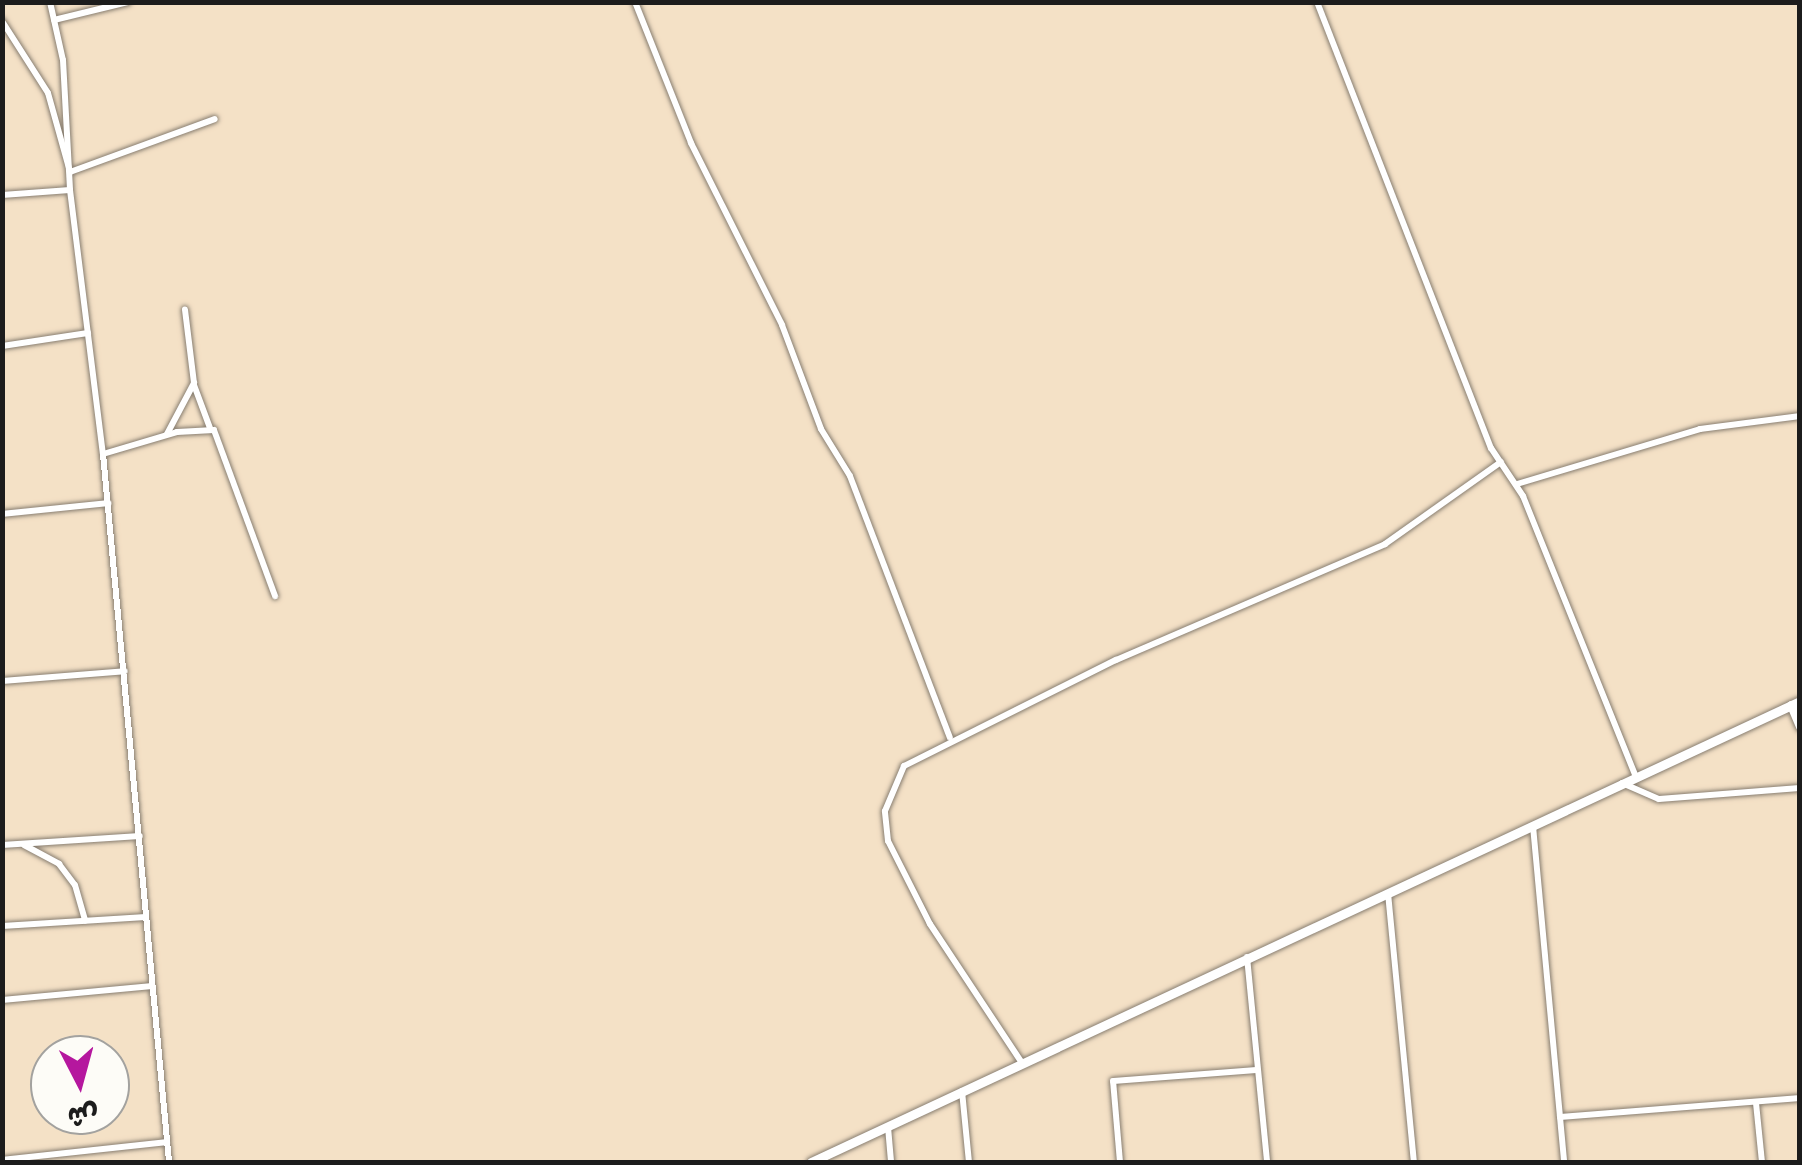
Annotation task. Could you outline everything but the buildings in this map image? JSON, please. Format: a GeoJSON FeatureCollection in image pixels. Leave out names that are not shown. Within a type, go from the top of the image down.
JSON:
{"type":"FeatureCollection","features":[{"type":"Feature","properties":{"kind":"street"},"geometry":{"type":"LineString","coordinates":[[50,2],[104,454],[168,1162]]}},
{"type":"Feature","properties":{"kind":"street"},"geometry":{"type":"LineString","coordinates":[[54,20],[128,2]]}},
{"type":"Feature","properties":{"kind":"street"},"geometry":{"type":"LineString","coordinates":[[635,2],[690,142],[782,325],[821,429],[850,476],[950,738]]}},
{"type":"Feature","properties":{"kind":"street"},"geometry":{"type":"LineString","coordinates":[[1317,2],[1502,462],[1517,484],[1636,777]]}},
{"type":"Feature","properties":{"kind":"street"},"geometry":{"type":"LineString","coordinates":[[2,21],[48,93],[70,172]]}},
{"type":"Feature","properties":{"kind":"street"},"geometry":{"type":"LineString","coordinates":[[70,172],[215,118]]}},
{"type":"Feature","properties":{"kind":"street"},"geometry":{"type":"LineString","coordinates":[[2,196],[70,190]]}},
{"type":"Feature","properties":{"kind":"street"},"geometry":{"type":"LineString","coordinates":[[185,310],[194,383],[210,428],[220,439],[275,596]]}},
{"type":"Feature","properties":{"kind":"street"},"geometry":{"type":"LineString","coordinates":[[2,346],[88,332]]}},
{"type":"Feature","properties":{"kind":"street"},"geometry":{"type":"LineString","coordinates":[[166,435],[194,383]]}},
{"type":"Feature","properties":{"kind":"street"},"geometry":{"type":"LineString","coordinates":[[1517,484],[1700,430],[1800,416]]}},
{"type":"Feature","properties":{"kind":"street"},"geometry":{"type":"LineString","coordinates":[[104,454],[166,435],[210,428]]}},
{"type":"Feature","properties":{"kind":"street"},"geometry":{"type":"LineString","coordinates":[[1022,1063],[930,924],[884,825],[904,766],[950,738],[1386,544],[1502,462]]}},
{"type":"Feature","properties":{"kind":"street"},"geometry":{"type":"LineString","coordinates":[[2,514],[108,504]]}},
{"type":"Feature","properties":{"kind":"street"},"geometry":{"type":"LineString","coordinates":[[2,681],[125,671]]}},
{"type":"Feature","properties":{"kind":"street"},"geometry":{"type":"LineString","coordinates":[[810,1162],[1795,703],[1800,726]]}},
{"type":"Feature","properties":{"kind":"street"},"geometry":{"type":"LineString","coordinates":[[1622,784],[1659,800],[1800,788]]}},
{"type":"Feature","properties":{"kind":"street"},"geometry":{"type":"LineString","coordinates":[[1533,824],[1564,1162]]}},
{"type":"Feature","properties":{"kind":"street"},"geometry":{"type":"LineString","coordinates":[[2,844],[140,836]]}},
{"type":"Feature","properties":{"kind":"street"},"geometry":{"type":"LineString","coordinates":[[18,844],[59,864],[75,885],[85,921]]}},
{"type":"Feature","properties":{"kind":"street"},"geometry":{"type":"LineString","coordinates":[[1388,892],[1414,1162]]}},
{"type":"Feature","properties":{"kind":"street"},"geometry":{"type":"LineString","coordinates":[[2,926],[146,917]]}},
{"type":"Feature","properties":{"kind":"street"},"geometry":{"type":"LineString","coordinates":[[1248,957],[1267,1162]]}},
{"type":"Feature","properties":{"kind":"street"},"geometry":{"type":"LineString","coordinates":[[2,1000],[152,986]]}},
{"type":"Feature","properties":{"kind":"street"},"geometry":{"type":"LineString","coordinates":[[1120,1162],[1113,1081],[1257,1070]]}},
{"type":"Feature","properties":{"kind":"street"},"geometry":{"type":"LineString","coordinates":[[962,1091],[969,1162]]}},
{"type":"Feature","properties":{"kind":"street"},"geometry":{"type":"LineString","coordinates":[[1560,1118],[1800,1098]]}},
{"type":"Feature","properties":{"kind":"street"},"geometry":{"type":"LineString","coordinates":[[1756,1104],[1762,1162]]}},
{"type":"Feature","properties":{"kind":"street"},"geometry":{"type":"LineString","coordinates":[[888,1126],[891,1162]]}},
{"type":"Feature","properties":{"kind":"street"},"geometry":{"type":"LineString","coordinates":[[2,1160],[167,1142]]}},
{"type":"Feature","properties":{"kind":"street"},"geometry":{"type":"LineString","coordinates":[[75,1152],[80,1162]]}}]}
